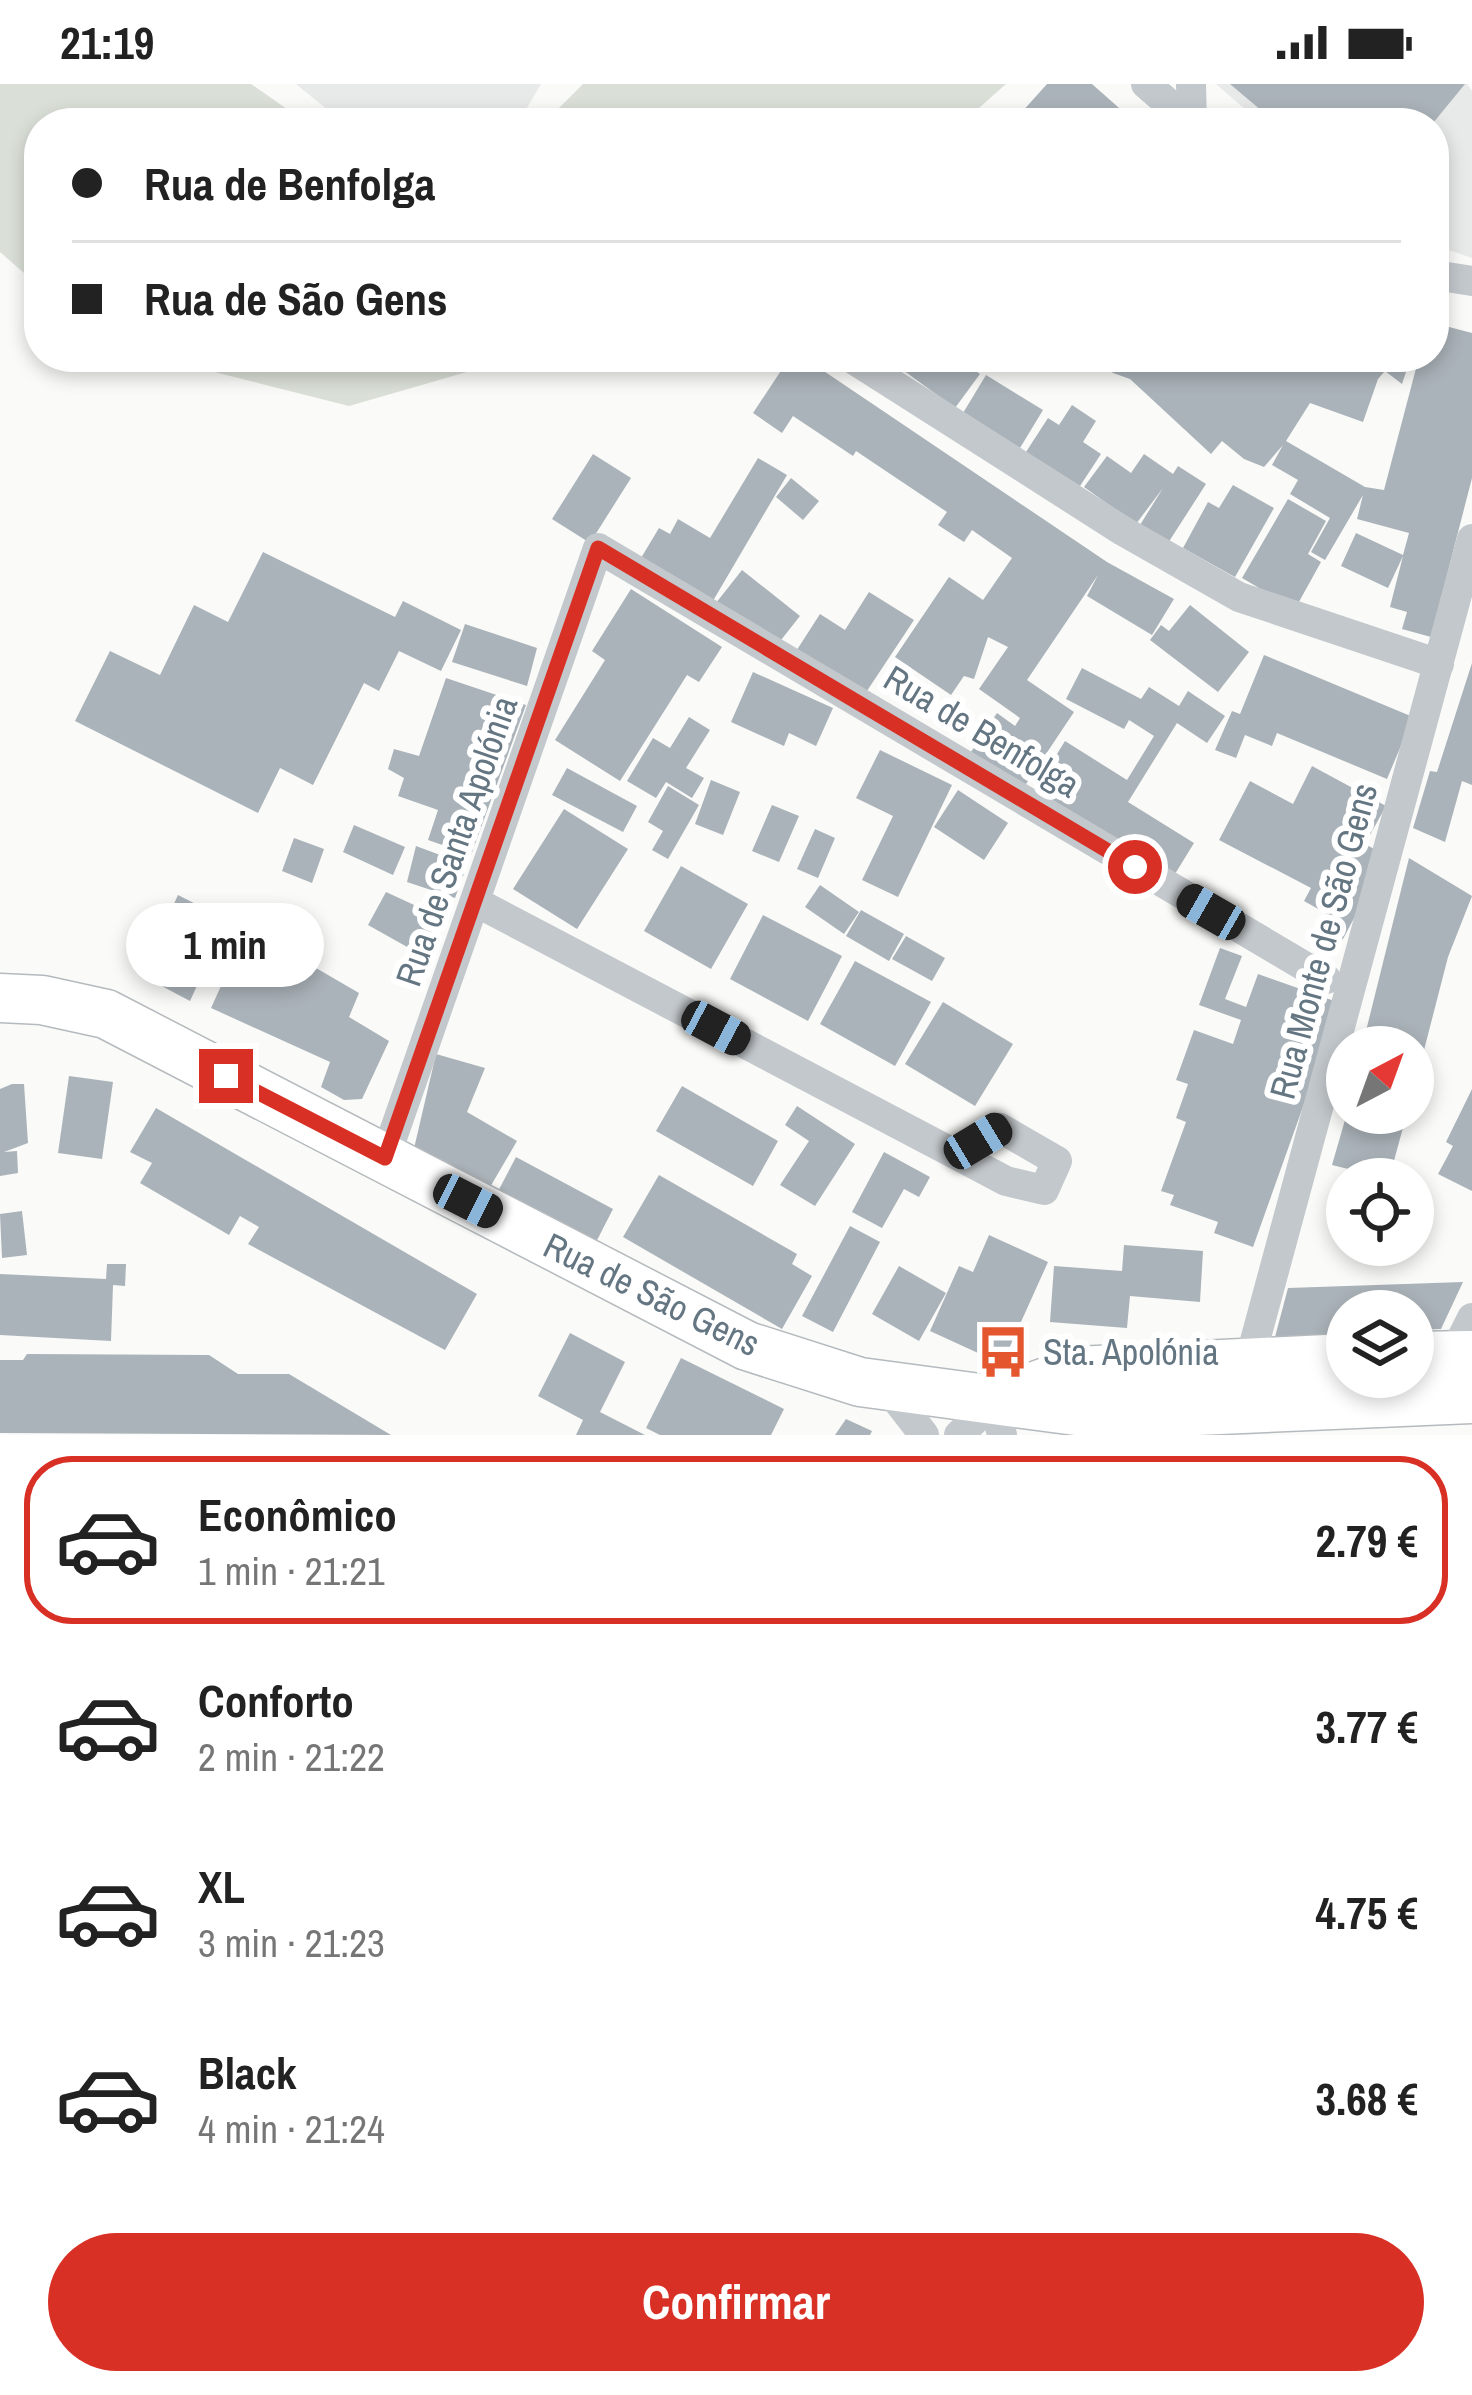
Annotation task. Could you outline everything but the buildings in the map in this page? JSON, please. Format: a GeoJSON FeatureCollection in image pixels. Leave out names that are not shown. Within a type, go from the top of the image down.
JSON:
{"type":"FeatureCollection","features":[{"type":"Feature","properties":{"kind":"main road","name":"Rua de São Gens"},"geometry":{"type":"LineString","coordinates":[[0,998],[42,1000],[106,1013],[747,1346],[998,1418],[1088,1425],[1456,1363]]}},
{"type":"Feature","properties":{"kind":"main road","name":"Rua de São Gens"},"geometry":{"type":"LineString","coordinates":[[998,1418],[1077,1371],[1326,1359]]}},
{"type":"Feature","properties":{"kind":"street"},"geometry":{"type":"LineString","coordinates":[[1146,84],[1174,108]]}},
{"type":"Feature","properties":{"kind":"street"},"geometry":{"type":"LineString","coordinates":[[874,372],[1123,531],[1239,597],[1439,664]]}},
{"type":"Feature","properties":{"kind":"street","name":"Rua Monte de São Gens"},"geometry":{"type":"LineString","coordinates":[[1249,1363],[1472,539]]}},
{"type":"Feature","properties":{"kind":"street","name":"Rua de Santa Apolónia"},"geometry":{"type":"LineString","coordinates":[[385,1158],[598,548]]}},
{"type":"Feature","properties":{"kind":"street","name":"Rua de Benfolga"},"geometry":{"type":"LineString","coordinates":[[598,548],[1326,980]]}},
{"type":"Feature","properties":{"kind":"street"},"geometry":{"type":"LineString","coordinates":[[476,902],[956,1154]]}},
{"type":"Feature","properties":{"kind":"street"},"geometry":{"type":"LineString","coordinates":[[886,1387],[924,1435]]}},
{"type":"Feature","properties":{"kind":"street"},"geometry":{"type":"LineString","coordinates":[[959,1435],[998,1418]]}},
{"type":"Feature","properties":{"kind":"shaded area"},"geometry":{"type":"Polygon","coordinates":[[[0,84],[251,84],[285,108],[24,108],[24,273],[0,252],[0,84]]]}},
{"type":"Feature","properties":{"kind":"shaded area"},"geometry":{"type":"Polygon","coordinates":[[[296,84],[541,84],[527,108],[326,108],[296,84]]]}},
{"type":"Feature","properties":{"kind":"shaded area"},"geometry":{"type":"Polygon","coordinates":[[[583,84],[1006,84],[979,108],[559,108],[583,84]]]}},
{"type":"Feature","properties":{"kind":"shaded area"},"geometry":{"type":"Polygon","coordinates":[[[1216,84],[1467,84],[1472,91],[1472,258],[1449,250],[1449,108],[1244,108],[1216,84]]]}},
{"type":"Feature","properties":{"kind":"shaded area"},"geometry":{"type":"Polygon","coordinates":[[[214,372],[467,372],[349,406],[214,372]]]}},
{"type":"Feature","properties":{"kind":"place","name":"Sta. Apolónia"},"geometry":{"type":"Point","coordinates":[1003,1352]}},
{"type":"Feature","properties":{"kind":"route"},"geometry":{"type":"LineString","coordinates":[[226,1076],[385,1158],[598,548],[1135,867]]}}]}
